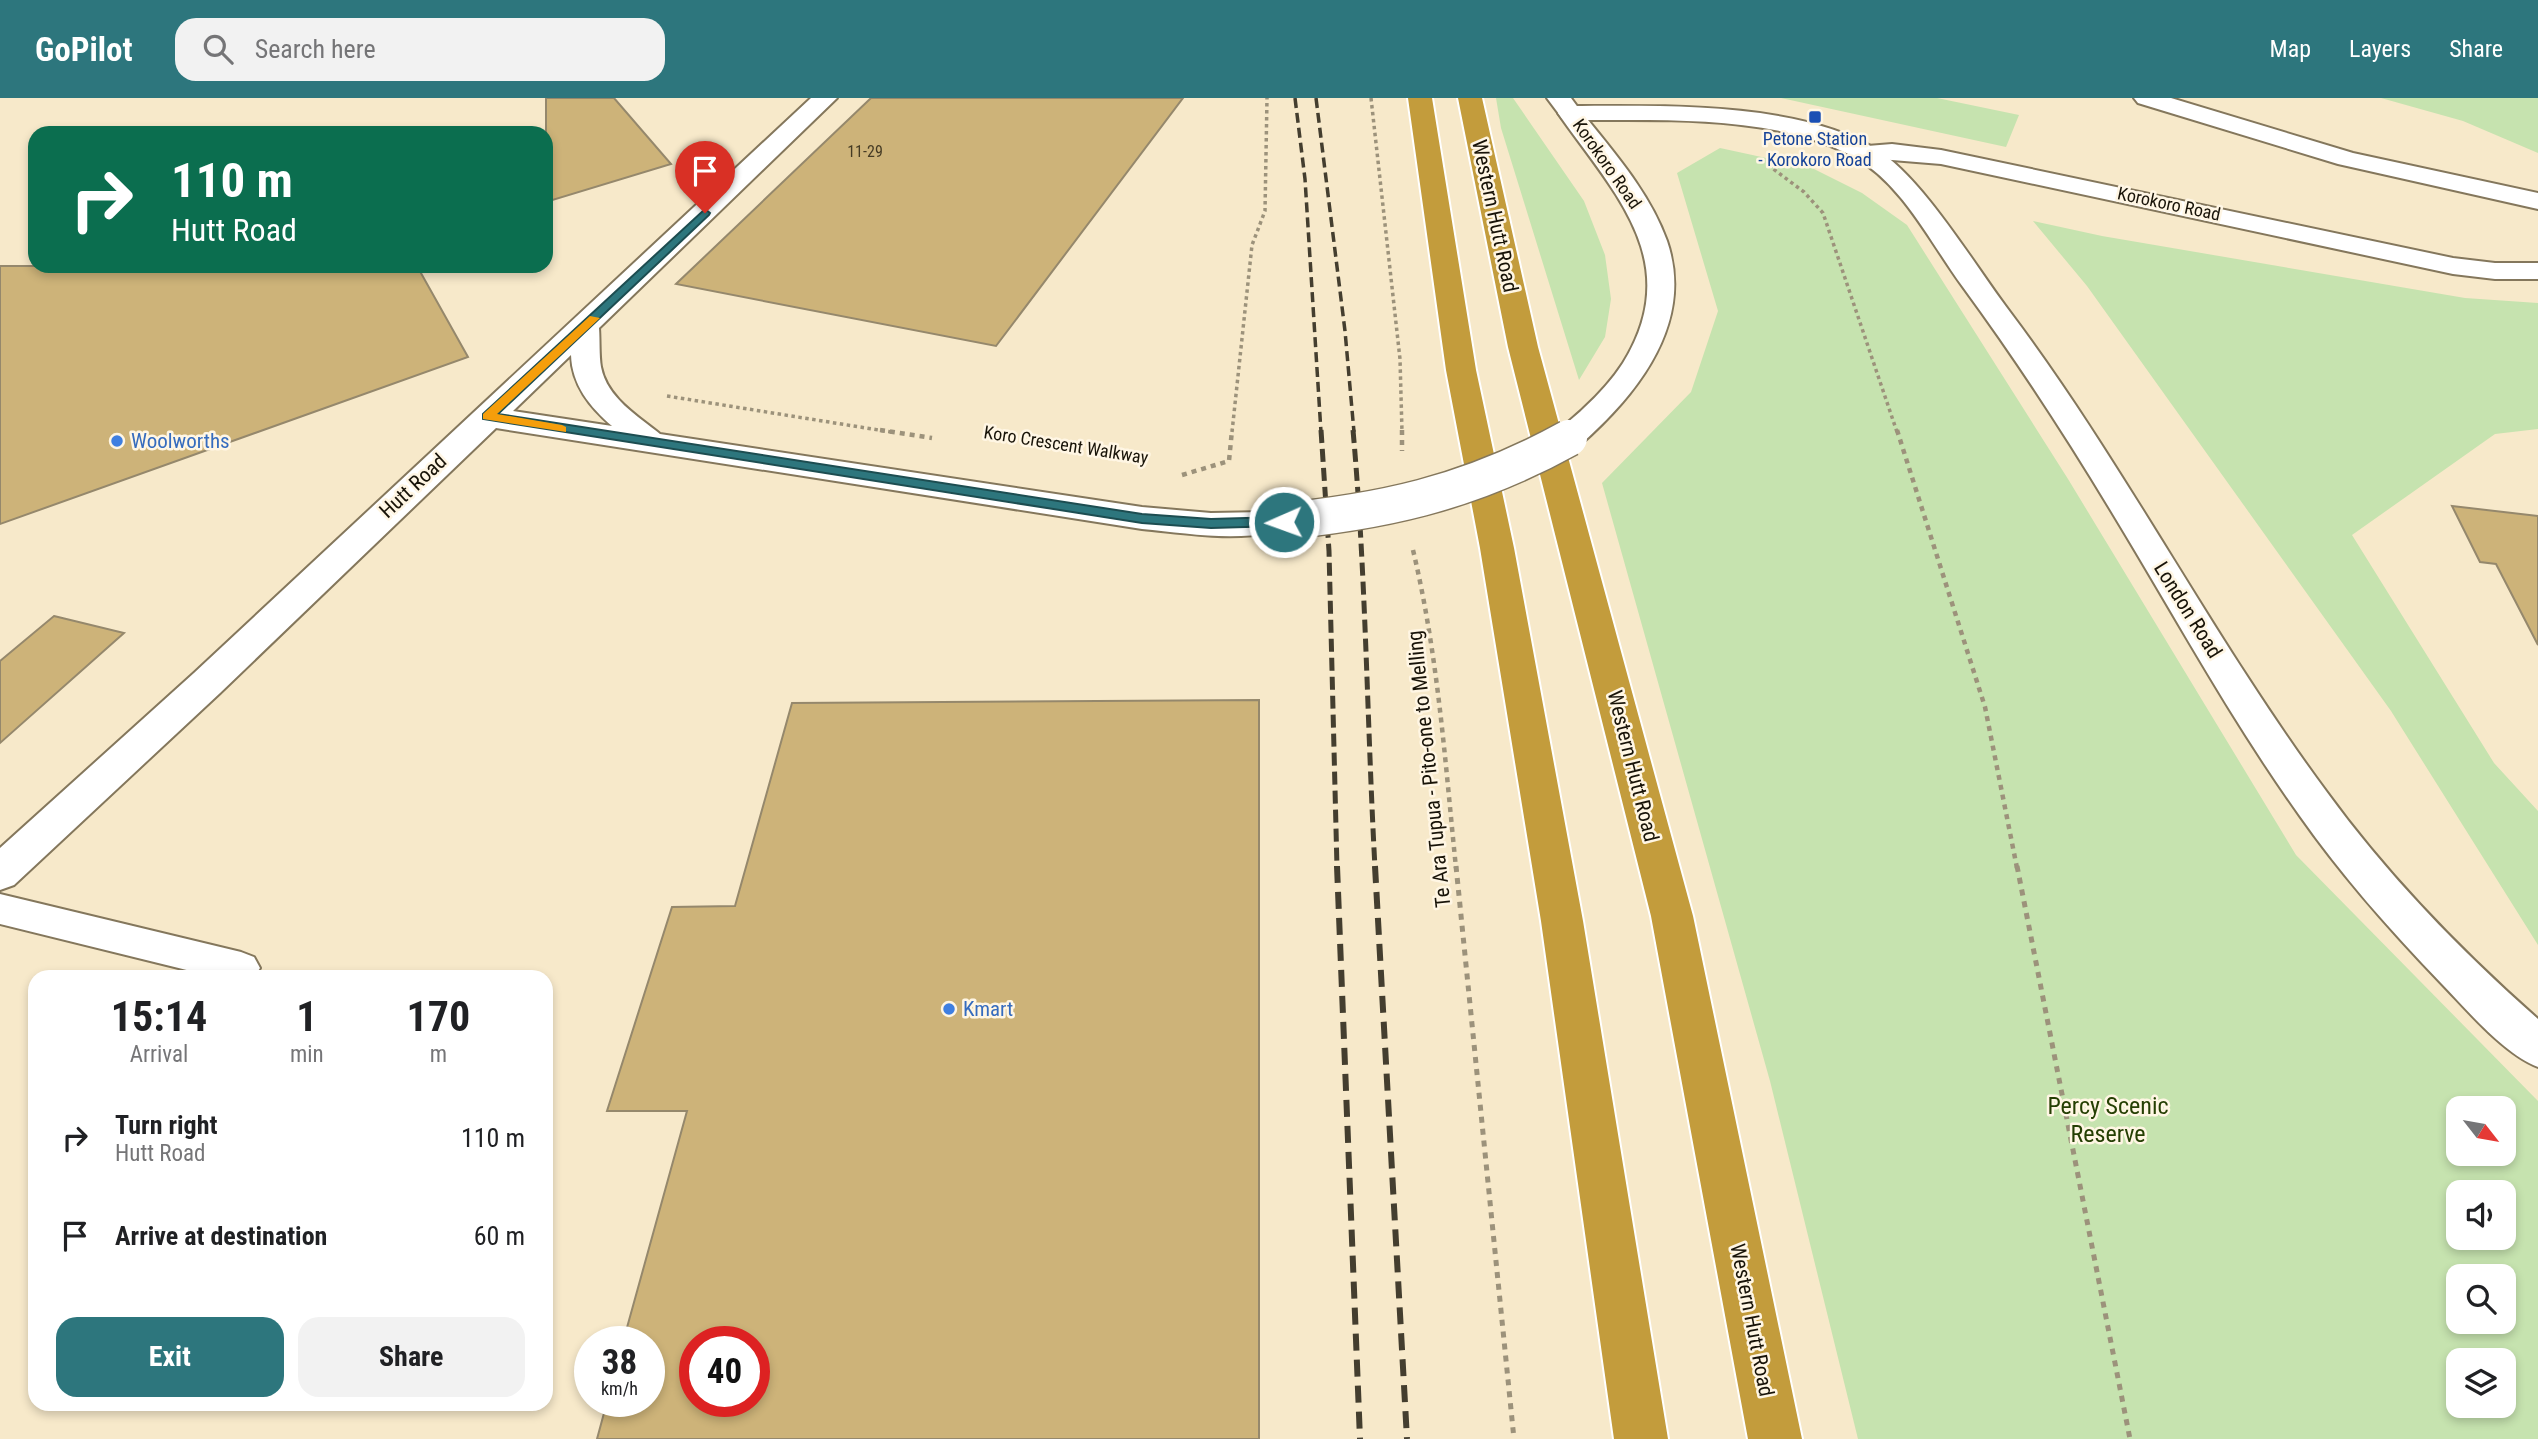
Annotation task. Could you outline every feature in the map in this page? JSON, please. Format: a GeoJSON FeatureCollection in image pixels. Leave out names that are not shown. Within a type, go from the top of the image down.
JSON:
{"type":"FeatureCollection","features":[{"type":"Feature","properties":{"kind":"highway"},"geometry":{"type":"LineString","coordinates":[[1420,98],[1461,370],[1497,548],[1562,921],[1641,1439]]}},
{"type":"Feature","properties":{"kind":"highway","name":"Western Hutt Road"},"geometry":{"type":"LineString","coordinates":[[1470,98],[1524,347],[1672,916],[1775,1439]]}},
{"type":"Feature","properties":{"kind":"street","name":"Hutt Road"},"geometry":{"type":"LineString","coordinates":[[0,873],[178,710],[825,98]]}},
{"type":"Feature","properties":{"kind":"street"},"geometry":{"type":"LineString","coordinates":[[2146,98],[2347,159],[2424,177],[2518,194],[2538,201]]}},
{"type":"Feature","properties":{"kind":"street","name":"Korokoro Road"},"geometry":{"type":"LineString","coordinates":[[1565,105],[1793,127],[1843,142],[1864,152],[1892,151],[1941,157],[2453,266],[2495,271],[2538,271]]}},
{"type":"Feature","properties":{"kind":"street","name":"Korokoro Road"},"geometry":{"type":"LineString","coordinates":[[488,417],[1142,518],[1211,524],[1321,519],[1380,510],[1449,493],[1528,462],[1569,438],[1591,420],[1626,382],[1643,358],[1657,326],[1661,300],[1660,269],[1641,211],[1625,184],[1565,105]]}},
{"type":"Feature","properties":{"kind":"street","name":"London Road"},"geometry":{"type":"LineString","coordinates":[[1864,152],[1904,190],[2039,372],[2286,765],[2344,846],[2430,945],[2538,1047]]}},
{"type":"Feature","properties":{"kind":"street"},"geometry":{"type":"LineString","coordinates":[[585,327],[587,371],[594,385],[615,414],[654,444]]}},
{"type":"Feature","properties":{"kind":"lane"},"geometry":{"type":"LineString","coordinates":[[0,909],[241,968]]}},
{"type":"Feature","properties":{"kind":"path","name":"Koro Crescent Walkway"},"geometry":{"type":"LineString","coordinates":[[1175,477],[1229,461],[1252,245],[1265,211],[1266,98]]}},
{"type":"Feature","properties":{"kind":"path"},"geometry":{"type":"LineString","coordinates":[[1371,98],[1400,359],[1403,462]]}},
{"type":"Feature","properties":{"kind":"path"},"geometry":{"type":"LineString","coordinates":[[1704,117],[1804,192],[1823,213],[1894,421],[1985,707],[2130,1439]]}},
{"type":"Feature","properties":{"kind":"path"},"geometry":{"type":"LineString","coordinates":[[594,385],[941,440]]}},
{"type":"Feature","properties":{"kind":"path","name":"Te Ara Tupua - Pito-one to Melling"},"geometry":{"type":"LineString","coordinates":[[1411,537],[1414,564],[1428,613],[1436,668],[1514,1439]]}},
{"type":"Feature","properties":{"kind":"green space"},"geometry":{"type":"Polygon","coordinates":[[[1496,98],[1513,98],[1584,201],[1605,255],[1611,299],[1605,337],[1579,380],[1501,128],[1496,98]]]}},
{"type":"Feature","properties":{"kind":"green space"},"geometry":{"type":"Polygon","coordinates":[[[1781,98],[1937,98],[2019,115],[2006,147],[1781,98]]]}},
{"type":"Feature","properties":{"kind":"green space"},"geometry":{"type":"Polygon","coordinates":[[[2381,98],[2538,98],[2538,153],[2463,121],[2381,98]]]}},
{"type":"Feature","properties":{"kind":"green space","name":"Percy Scenic Reserve"},"geometry":{"type":"Polygon","coordinates":[[[1720,148],[1812,168],[1862,193],[1907,225],[2068,479],[2296,855],[2538,1101],[2538,1439],[1858,1439],[1770,1081],[1602,483],[1691,392],[1718,311],[1677,173],[1720,148]]]}},
{"type":"Feature","properties":{"kind":"green space"},"geometry":{"type":"Polygon","coordinates":[[[2033,221],[2102,236],[2465,298],[2538,303],[2538,429],[2495,434],[2352,535],[2494,763],[2538,811],[2538,945],[2391,711],[2087,286],[2033,221]]]}},
{"type":"Feature","properties":{"kind":"building"},"geometry":{"type":"Polygon","coordinates":[[[546,98],[614,98],[671,164],[553,200],[553,126],[546,126],[546,98]]]}},
{"type":"Feature","properties":{"kind":"building"},"geometry":{"type":"Polygon","coordinates":[[[871,98],[1183,98],[996,346],[676,284],[871,98]]]}},
{"type":"Feature","properties":{"kind":"building","name":"Woolworths"},"geometry":{"type":"Polygon","coordinates":[[[0,266],[28,266],[28,273],[421,273],[468,357],[0,524],[0,266]]]}},
{"type":"Feature","properties":{"kind":"building"},"geometry":{"type":"Polygon","coordinates":[[[2452,506],[2538,516],[2538,645],[2496,564],[2480,562],[2452,506]]]}},
{"type":"Feature","properties":{"kind":"building"},"geometry":{"type":"Polygon","coordinates":[[[54,616],[124,633],[0,743],[0,661],[54,616]]]}},
{"type":"Feature","properties":{"kind":"building","name":"Kmart"},"geometry":{"type":"Polygon","coordinates":[[[1259,700],[1259,1439],[597,1439],[603,1417],[665,1417],[665,1326],[627,1326],[687,1111],[607,1111],[672,907],[735,906],[792,703],[1259,700]]]}},
{"type":"Feature","properties":{"kind":"railway"},"geometry":{"type":"LineString","coordinates":[[1295,98],[1305,179],[1321,432]]}},
{"type":"Feature","properties":{"kind":"railway"},"geometry":{"type":"LineString","coordinates":[[1316,98],[1345,331],[1354,432]]}},
{"type":"Feature","properties":{"kind":"railway"},"geometry":{"type":"LineString","coordinates":[[1321,430],[1329,551],[1337,868]]}},
{"type":"Feature","properties":{"kind":"railway"},"geometry":{"type":"LineString","coordinates":[[1353,430],[1364,594],[1375,868]]}},
{"type":"Feature","properties":{"kind":"railway"},"geometry":{"type":"LineString","coordinates":[[1337,866],[1360,1439]]}},
{"type":"Feature","properties":{"kind":"railway"},"geometry":{"type":"LineString","coordinates":[[1375,866],[1407,1439]]}},
{"type":"Feature","properties":{"kind":"slow traffic"},"geometry":{"type":"LineString","coordinates":[[562,429],[488,417],[594,318]]}},
{"type":"Feature","properties":{"kind":"place","name":"Petone Station - Korokoro Road"},"geometry":{"type":"Point","coordinates":[1815,117]}},
{"type":"Feature","properties":{"kind":"place","name":"Woolworths"},"geometry":{"type":"Point","coordinates":[117,441]}},
{"type":"Feature","properties":{"kind":"place","name":"Kmart"},"geometry":{"type":"Point","coordinates":[949,1009]}},
{"type":"Feature","properties":{"kind":"route"},"geometry":{"type":"LineString","coordinates":[[705,213],[488,417],[1142,518],[1211,524],[1284,522]]}}]}
